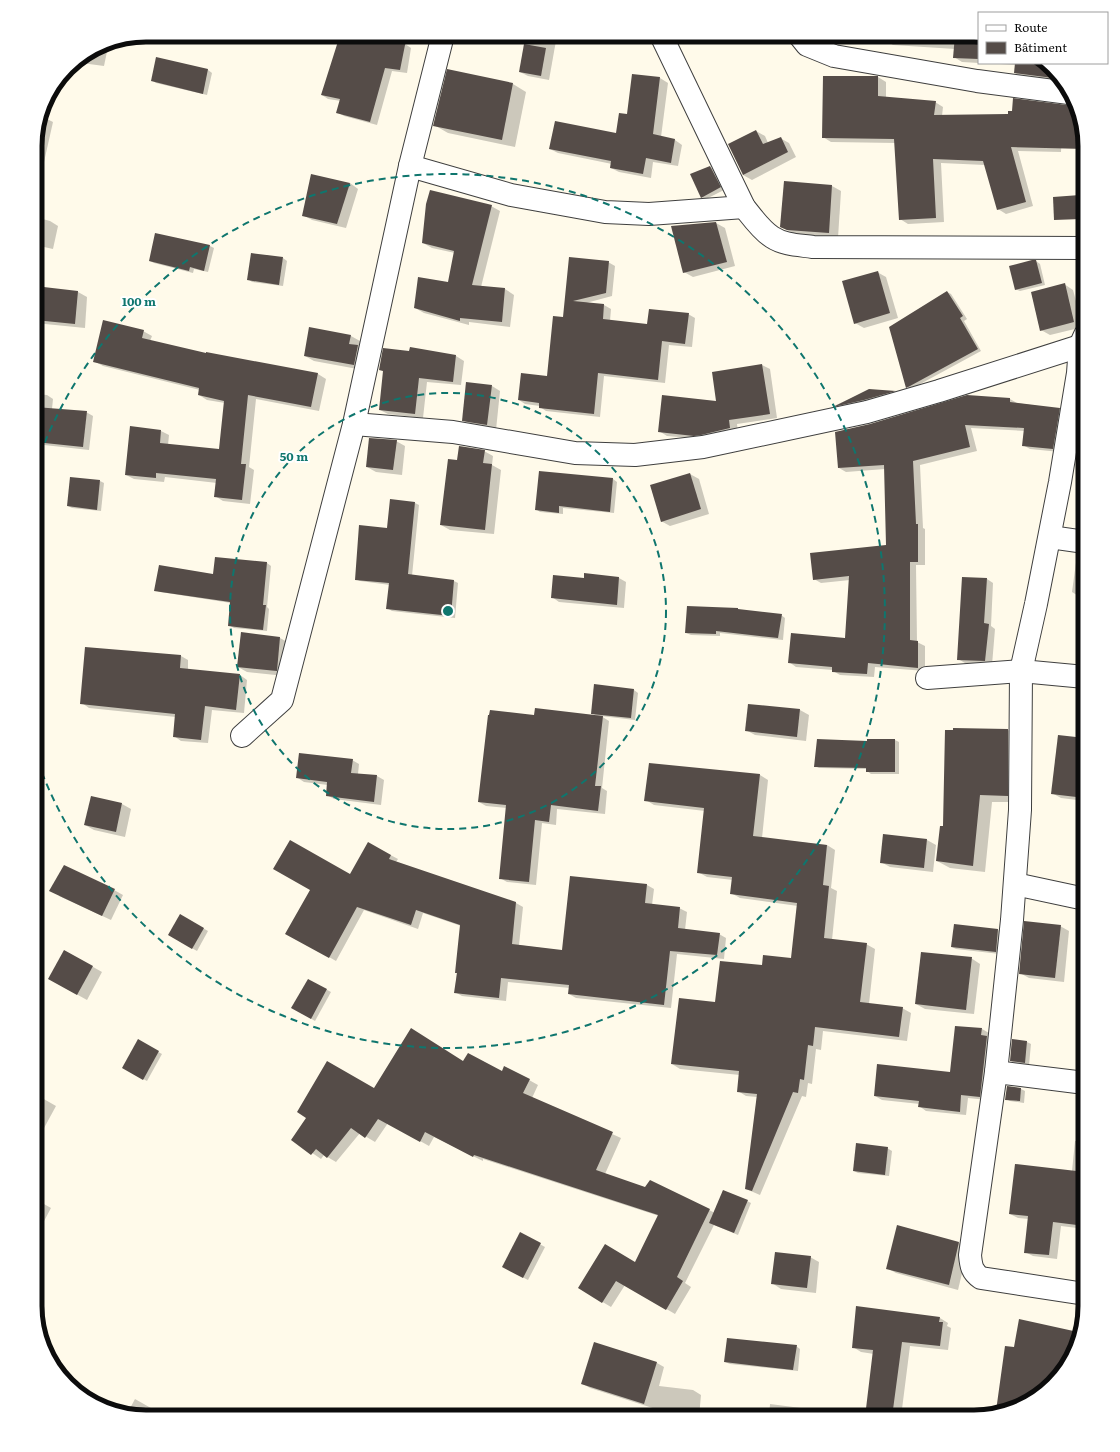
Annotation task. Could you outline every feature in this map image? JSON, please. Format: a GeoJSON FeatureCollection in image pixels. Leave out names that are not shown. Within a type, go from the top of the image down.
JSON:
{"type":"FeatureCollection","features":[{"type":"Feature","properties":{"kind":"street"},"geometry":{"type":"LineString","coordinates":[[242,736],[282,700],[354,424],[410,166],[441,42]]}},
{"type":"Feature","properties":{"kind":"street"},"geometry":{"type":"LineString","coordinates":[[664,42],[744,207],[756,222],[772,237],[791,244],[813,247],[1078,248]]}},
{"type":"Feature","properties":{"kind":"street"},"geometry":{"type":"LineString","coordinates":[[805,42],[807,45],[834,56],[976,81],[1063,92]]}},
{"type":"Feature","properties":{"kind":"street"},"geometry":{"type":"LineString","coordinates":[[410,166],[511,195],[605,212],[649,214],[744,207]]}},
{"type":"Feature","properties":{"kind":"street"},"geometry":{"type":"LineString","coordinates":[[354,424],[453,432],[575,453],[634,455],[703,447],[867,412],[939,391],[1078,342]]}},
{"type":"Feature","properties":{"kind":"street"},"geometry":{"type":"LineString","coordinates":[[1078,373],[1050,537],[1021,671],[1020,810],[1015,884],[996,1072],[970,1255],[971,1267],[974,1274],[981,1278],[990,1281],[1078,1293]]}},
{"type":"Feature","properties":{"kind":"street"},"geometry":{"type":"LineString","coordinates":[[1050,537],[1078,541]]}},
{"type":"Feature","properties":{"kind":"street"},"geometry":{"type":"LineString","coordinates":[[927,678],[1021,671],[1078,676]]}},
{"type":"Feature","properties":{"kind":"street"},"geometry":{"type":"LineString","coordinates":[[1015,884],[1078,898]]}},
{"type":"Feature","properties":{"kind":"street"},"geometry":{"type":"LineString","coordinates":[[996,1072],[1078,1082]]}},
{"type":"Feature","properties":{"kind":"building"},"geometry":{"type":"Polygon","coordinates":[[[338,42],[406,42],[400,70],[385,68],[370,122],[336,113],[340,99],[321,95],[338,42]]]}},
{"type":"Feature","properties":{"kind":"building"},"geometry":{"type":"Polygon","coordinates":[[[954,42],[978,42],[978,59],[953,58],[954,42]]]}},
{"type":"Feature","properties":{"kind":"building"},"geometry":{"type":"Polygon","coordinates":[[[524,44],[546,48],[541,76],[519,72],[524,44]]]}},
{"type":"Feature","properties":{"kind":"building"},"geometry":{"type":"Polygon","coordinates":[[[156,57],[208,69],[203,94],[151,81],[156,57]]]}},
{"type":"Feature","properties":{"kind":"building"},"geometry":{"type":"Polygon","coordinates":[[[1015,64],[1038,64],[1053,78],[1014,73],[1015,64]]]}},
{"type":"Feature","properties":{"kind":"building"},"geometry":{"type":"Polygon","coordinates":[[[447,69],[513,83],[502,140],[433,126],[447,69]]]}},
{"type":"Feature","properties":{"kind":"building"},"geometry":{"type":"Polygon","coordinates":[[[632,74],[660,77],[653,134],[675,139],[671,163],[646,158],[643,174],[610,168],[611,161],[549,149],[555,121],[616,133],[619,113],[627,114],[632,74]]]}},
{"type":"Feature","properties":{"kind":"building"},"geometry":{"type":"Polygon","coordinates":[[[823,76],[878,76],[878,96],[936,101],[934,115],[1008,114],[1008,111],[1012,111],[1013,98],[1070,105],[1076,125],[1078,149],[1011,147],[1026,202],[997,210],[983,161],[933,159],[936,218],[899,220],[894,139],[822,138],[823,76]]]}},
{"type":"Feature","properties":{"kind":"building"},"geometry":{"type":"Polygon","coordinates":[[[756,130],[763,144],[781,137],[788,152],[743,175],[728,144],[756,130]]]}},
{"type":"Feature","properties":{"kind":"building"},"geometry":{"type":"Polygon","coordinates":[[[710,166],[721,187],[701,198],[690,174],[710,166]]]}},
{"type":"Feature","properties":{"kind":"building"},"geometry":{"type":"Polygon","coordinates":[[[311,174],[350,183],[337,224],[302,216],[311,174]]]}},
{"type":"Feature","properties":{"kind":"building"},"geometry":{"type":"Polygon","coordinates":[[[784,181],[832,185],[829,233],[787,230],[780,227],[784,181]]]}},
{"type":"Feature","properties":{"kind":"building"},"geometry":{"type":"Polygon","coordinates":[[[430,190],[492,205],[472,285],[505,288],[502,322],[460,318],[460,321],[414,308],[418,277],[448,282],[454,251],[422,243],[426,204],[430,190]]]}},
{"type":"Feature","properties":{"kind":"building"},"geometry":{"type":"Polygon","coordinates":[[[1078,195],[1078,219],[1054,220],[1053,197],[1078,195]]]}},
{"type":"Feature","properties":{"kind":"building"},"geometry":{"type":"Polygon","coordinates":[[[716,222],[727,262],[683,273],[671,226],[716,222]]]}},
{"type":"Feature","properties":{"kind":"building"},"geometry":{"type":"Polygon","coordinates":[[[155,233],[210,245],[204,271],[190,267],[189,271],[149,261],[155,233]]]}},
{"type":"Feature","properties":{"kind":"building"},"geometry":{"type":"Polygon","coordinates":[[[251,253],[283,257],[279,285],[247,280],[251,253]]]}},
{"type":"Feature","properties":{"kind":"building"},"geometry":{"type":"Polygon","coordinates":[[[569,257],[609,261],[606,293],[573,301],[604,304],[603,319],[647,324],[649,309],[689,313],[685,344],[662,341],[658,380],[598,373],[594,414],[539,408],[539,403],[518,400],[521,373],[547,376],[553,316],[563,317],[569,257]]]}},
{"type":"Feature","properties":{"kind":"building"},"geometry":{"type":"Polygon","coordinates":[[[1036,260],[1042,283],[1015,290],[1009,266],[1036,260]]]}},
{"type":"Feature","properties":{"kind":"building"},"geometry":{"type":"Polygon","coordinates":[[[878,271],[890,313],[854,324],[842,281],[878,271]]]}},
{"type":"Feature","properties":{"kind":"building"},"geometry":{"type":"Polygon","coordinates":[[[1065,283],[1074,322],[1040,331],[1031,292],[1065,283]]]}},
{"type":"Feature","properties":{"kind":"building"},"geometry":{"type":"Polygon","coordinates":[[[42,287],[78,291],[75,324],[42,321],[42,287]]]}},
{"type":"Feature","properties":{"kind":"building"},"geometry":{"type":"Polygon","coordinates":[[[947,291],[963,316],[960,318],[978,349],[906,388],[889,327],[947,291]]]}},
{"type":"Feature","properties":{"kind":"building"},"geometry":{"type":"Polygon","coordinates":[[[103,320],[144,330],[142,338],[206,353],[318,373],[311,407],[248,395],[241,464],[246,464],[242,500],[214,497],[216,479],[156,473],[156,478],[125,475],[130,426],[161,430],[160,443],[219,449],[224,401],[198,395],[199,388],[93,362],[103,320]]]}},
{"type":"Feature","properties":{"kind":"building"},"geometry":{"type":"Polygon","coordinates":[[[309,327],[351,335],[349,344],[358,345],[354,365],[304,356],[309,327]]]}},
{"type":"Feature","properties":{"kind":"building"},"geometry":{"type":"Polygon","coordinates":[[[410,347],[456,355],[453,382],[419,378],[415,414],[379,410],[383,371],[379,370],[383,348],[409,351],[410,347]]]}},
{"type":"Feature","properties":{"kind":"building"},"geometry":{"type":"Polygon","coordinates":[[[762,364],[770,414],[729,420],[730,428],[701,435],[694,436],[658,432],[662,395],[716,401],[712,372],[762,364]]]}},
{"type":"Feature","properties":{"kind":"building"},"geometry":{"type":"Polygon","coordinates":[[[466,382],[492,385],[487,425],[462,421],[466,382]]]}},
{"type":"Feature","properties":{"kind":"building"},"geometry":{"type":"Polygon","coordinates":[[[869,389],[896,391],[833,407],[869,389]]]}},
{"type":"Feature","properties":{"kind":"building"},"geometry":{"type":"Polygon","coordinates":[[[967,395],[1010,398],[1010,402],[1060,408],[1053,449],[1022,446],[1024,428],[965,425],[970,447],[913,461],[916,524],[918,524],[918,562],[910,562],[910,640],[918,641],[918,668],[868,663],[867,674],[832,672],[832,667],[788,663],[791,633],[845,638],[849,576],[813,580],[810,553],[886,545],[884,465],[838,468],[835,432],[870,424],[967,395]]]}},
{"type":"Feature","properties":{"kind":"building"},"geometry":{"type":"Polygon","coordinates":[[[42,408],[87,411],[83,447],[42,443],[42,408]]]}},
{"type":"Feature","properties":{"kind":"building"},"geometry":{"type":"Polygon","coordinates":[[[369,438],[397,440],[393,470],[366,467],[369,438]]]}},
{"type":"Feature","properties":{"kind":"building"},"geometry":{"type":"Polygon","coordinates":[[[459,446],[485,450],[483,463],[492,464],[485,530],[440,525],[448,459],[457,460],[459,446]]]}},
{"type":"Feature","properties":{"kind":"building"},"geometry":{"type":"Polygon","coordinates":[[[539,471],[613,478],[610,512],[559,506],[559,513],[535,510],[539,471]]]}},
{"type":"Feature","properties":{"kind":"building"},"geometry":{"type":"Polygon","coordinates":[[[690,473],[701,509],[661,522],[650,485],[690,473]]]}},
{"type":"Feature","properties":{"kind":"building"},"geometry":{"type":"Polygon","coordinates":[[[70,477],[100,480],[97,510],[67,506],[70,477]]]}},
{"type":"Feature","properties":{"kind":"building"},"geometry":{"type":"Polygon","coordinates":[[[390,499],[415,502],[408,574],[454,580],[451,616],[386,609],[389,583],[355,580],[359,525],[387,528],[390,499]]]}},
{"type":"Feature","properties":{"kind":"building"},"geometry":{"type":"Polygon","coordinates":[[[215,557],[267,562],[263,605],[266,605],[263,630],[228,626],[230,602],[154,591],[159,565],[213,574],[215,557]]]}},
{"type":"Feature","properties":{"kind":"building"},"geometry":{"type":"Polygon","coordinates":[[[584,573],[619,577],[617,605],[551,598],[553,575],[584,578],[584,573]]]}},
{"type":"Feature","properties":{"kind":"building"},"geometry":{"type":"Polygon","coordinates":[[[962,577],[987,578],[984,623],[989,624],[985,661],[957,660],[962,577]]]}},
{"type":"Feature","properties":{"kind":"building"},"geometry":{"type":"Polygon","coordinates":[[[687,606],[738,608],[782,614],[778,638],[716,631],[716,634],[685,633],[687,606]]]}},
{"type":"Feature","properties":{"kind":"building"},"geometry":{"type":"Polygon","coordinates":[[[241,632],[280,637],[277,671],[237,667],[241,632]]]}},
{"type":"Feature","properties":{"kind":"building"},"geometry":{"type":"Polygon","coordinates":[[[85,647],[181,655],[180,668],[240,674],[236,710],[205,706],[201,740],[173,737],[175,714],[80,704],[85,647]]]}},
{"type":"Feature","properties":{"kind":"building"},"geometry":{"type":"Polygon","coordinates":[[[594,684],[634,689],[631,718],[591,714],[594,684]]]}},
{"type":"Feature","properties":{"kind":"building"},"geometry":{"type":"Polygon","coordinates":[[[748,704],[800,709],[797,737],[745,731],[748,704]]]}},
{"type":"Feature","properties":{"kind":"building"},"geometry":{"type":"Polygon","coordinates":[[[535,708],[603,716],[595,786],[601,786],[598,811],[551,805],[549,822],[535,820],[529,882],[499,879],[506,805],[478,802],[488,715],[490,710],[534,715],[535,708]]]}},
{"type":"Feature","properties":{"kind":"building"},"geometry":{"type":"Polygon","coordinates":[[[953,728],[1008,729],[1008,796],[980,795],[973,866],[936,861],[940,826],[943,826],[945,730],[953,730],[953,728]]]}},
{"type":"Feature","properties":{"kind":"building"},"geometry":{"type":"Polygon","coordinates":[[[1058,735],[1078,737],[1078,797],[1051,794],[1058,735]]]}},
{"type":"Feature","properties":{"kind":"building"},"geometry":{"type":"Polygon","coordinates":[[[817,739],[867,741],[867,739],[895,739],[895,772],[866,772],[866,768],[814,767],[817,739]]]}},
{"type":"Feature","properties":{"kind":"building"},"geometry":{"type":"Polygon","coordinates":[[[299,753],[353,759],[351,773],[377,775],[374,802],[326,796],[327,782],[296,778],[299,753]]]}},
{"type":"Feature","properties":{"kind":"building"},"geometry":{"type":"Polygon","coordinates":[[[649,763],[760,774],[753,836],[827,845],[823,885],[829,886],[824,938],[867,943],[860,1002],[903,1007],[899,1037],[815,1027],[813,1046],[808,1045],[804,1080],[800,1079],[798,1093],[793,1092],[752,1191],[745,1189],[757,1094],[737,1092],[739,1071],[671,1064],[679,998],[715,1002],[720,961],[762,965],[763,955],[791,958],[797,903],[730,894],[732,877],[697,873],[704,808],[644,801],[649,763]]]}},
{"type":"Feature","properties":{"kind":"building"},"geometry":{"type":"Polygon","coordinates":[[[91,796],[122,803],[116,832],[84,825],[91,796]]]}},
{"type":"Feature","properties":{"kind":"building"},"geometry":{"type":"Polygon","coordinates":[[[883,834],[927,839],[924,868],[880,863],[883,834]]]}},
{"type":"Feature","properties":{"kind":"building"},"geometry":{"type":"Polygon","coordinates":[[[290,840],[350,874],[368,842],[391,855],[389,859],[516,902],[512,944],[562,950],[570,876],[647,884],[645,903],[680,907],[678,928],[720,933],[717,955],[670,951],[664,1005],[568,994],[569,985],[501,978],[499,998],[454,993],[457,973],[455,973],[460,925],[416,910],[411,925],[357,907],[329,958],[285,934],[310,890],[273,869],[290,840]]]}},
{"type":"Feature","properties":{"kind":"building"},"geometry":{"type":"Polygon","coordinates":[[[64,865],[115,889],[102,916],[49,891],[64,865]]]}},
{"type":"Feature","properties":{"kind":"building"},"geometry":{"type":"Polygon","coordinates":[[[180,914],[204,928],[192,949],[168,935],[180,914]]]}},
{"type":"Feature","properties":{"kind":"building"},"geometry":{"type":"Polygon","coordinates":[[[1024,921],[1061,925],[1055,978],[1019,974],[1024,921]]]}},
{"type":"Feature","properties":{"kind":"building"},"geometry":{"type":"Polygon","coordinates":[[[954,924],[998,929],[996,952],[951,947],[954,924]]]}},
{"type":"Feature","properties":{"kind":"building"},"geometry":{"type":"Polygon","coordinates":[[[64,950],[93,966],[77,995],[48,979],[64,950]]]}},
{"type":"Feature","properties":{"kind":"building"},"geometry":{"type":"Polygon","coordinates":[[[921,952],[972,957],[966,1010],[915,1004],[921,952]]]}},
{"type":"Feature","properties":{"kind":"building"},"geometry":{"type":"Polygon","coordinates":[[[308,979],[327,989],[311,1019],[291,1008],[308,979]]]}},
{"type":"Feature","properties":{"kind":"building"},"geometry":{"type":"Polygon","coordinates":[[[955,1026],[982,1028],[981,1035],[987,1036],[980,1097],[961,1095],[960,1112],[918,1107],[919,1101],[874,1096],[877,1064],[950,1072],[955,1026]]]}},
{"type":"Feature","properties":{"kind":"building"},"geometry":{"type":"Polygon","coordinates":[[[411,1028],[463,1061],[468,1053],[502,1071],[504,1066],[530,1079],[523,1093],[613,1132],[596,1170],[645,1187],[650,1180],[710,1209],[677,1277],[683,1281],[666,1310],[616,1281],[602,1303],[578,1288],[605,1244],[635,1262],[658,1215],[474,1155],[473,1157],[425,1132],[420,1142],[378,1119],[365,1138],[351,1128],[327,1158],[316,1149],[311,1155],[291,1140],[306,1118],[297,1112],[327,1061],[374,1088],[411,1028]]]}},
{"type":"Feature","properties":{"kind":"building"},"geometry":{"type":"Polygon","coordinates":[[[138,1039],[159,1051],[143,1080],[122,1068],[138,1039]]]}},
{"type":"Feature","properties":{"kind":"building"},"geometry":{"type":"Polygon","coordinates":[[[1012,1039],[1027,1041],[1025,1063],[1010,1061],[1012,1039]]]}},
{"type":"Feature","properties":{"kind":"building"},"geometry":{"type":"Polygon","coordinates":[[[1007,1086],[1021,1088],[1020,1101],[1005,1100],[1007,1086]]]}},
{"type":"Feature","properties":{"kind":"building"},"geometry":{"type":"Polygon","coordinates":[[[856,1143],[888,1147],[885,1175],[853,1171],[856,1143]]]}},
{"type":"Feature","properties":{"kind":"building"},"geometry":{"type":"Polygon","coordinates":[[[1015,1164],[1078,1171],[1078,1225],[1053,1222],[1049,1255],[1024,1253],[1028,1216],[1009,1214],[1015,1164]]]}},
{"type":"Feature","properties":{"kind":"building"},"geometry":{"type":"Polygon","coordinates":[[[723,1190],[748,1200],[734,1233],[709,1223],[723,1190]]]}},
{"type":"Feature","properties":{"kind":"building"},"geometry":{"type":"Polygon","coordinates":[[[897,1225],[959,1242],[949,1285],[886,1269],[897,1225]]]}},
{"type":"Feature","properties":{"kind":"building"},"geometry":{"type":"Polygon","coordinates":[[[520,1232],[541,1243],[523,1278],[502,1267],[520,1232]]]}},
{"type":"Feature","properties":{"kind":"building"},"geometry":{"type":"Polygon","coordinates":[[[775,1252],[811,1256],[807,1288],[771,1284],[775,1252]]]}},
{"type":"Feature","properties":{"kind":"building"},"geometry":{"type":"Polygon","coordinates":[[[856,1306],[940,1317],[939,1322],[943,1322],[940,1346],[902,1342],[893,1410],[866,1410],[873,1350],[852,1348],[856,1306]]]}},
{"type":"Feature","properties":{"kind":"building"},"geometry":{"type":"Polygon","coordinates":[[[1019,1319],[1074,1331],[1070,1346],[1064,1358],[1057,1369],[1043,1384],[1032,1393],[1008,1405],[997,1407],[1005,1346],[1014,1347],[1019,1319]]]}},
{"type":"Feature","properties":{"kind":"building"},"geometry":{"type":"Polygon","coordinates":[[[727,1338],[797,1345],[793,1370],[724,1362],[727,1338]]]}},
{"type":"Feature","properties":{"kind":"building"},"geometry":{"type":"Polygon","coordinates":[[[594,1342],[657,1362],[644,1404],[581,1384],[594,1342]]]}}]}
